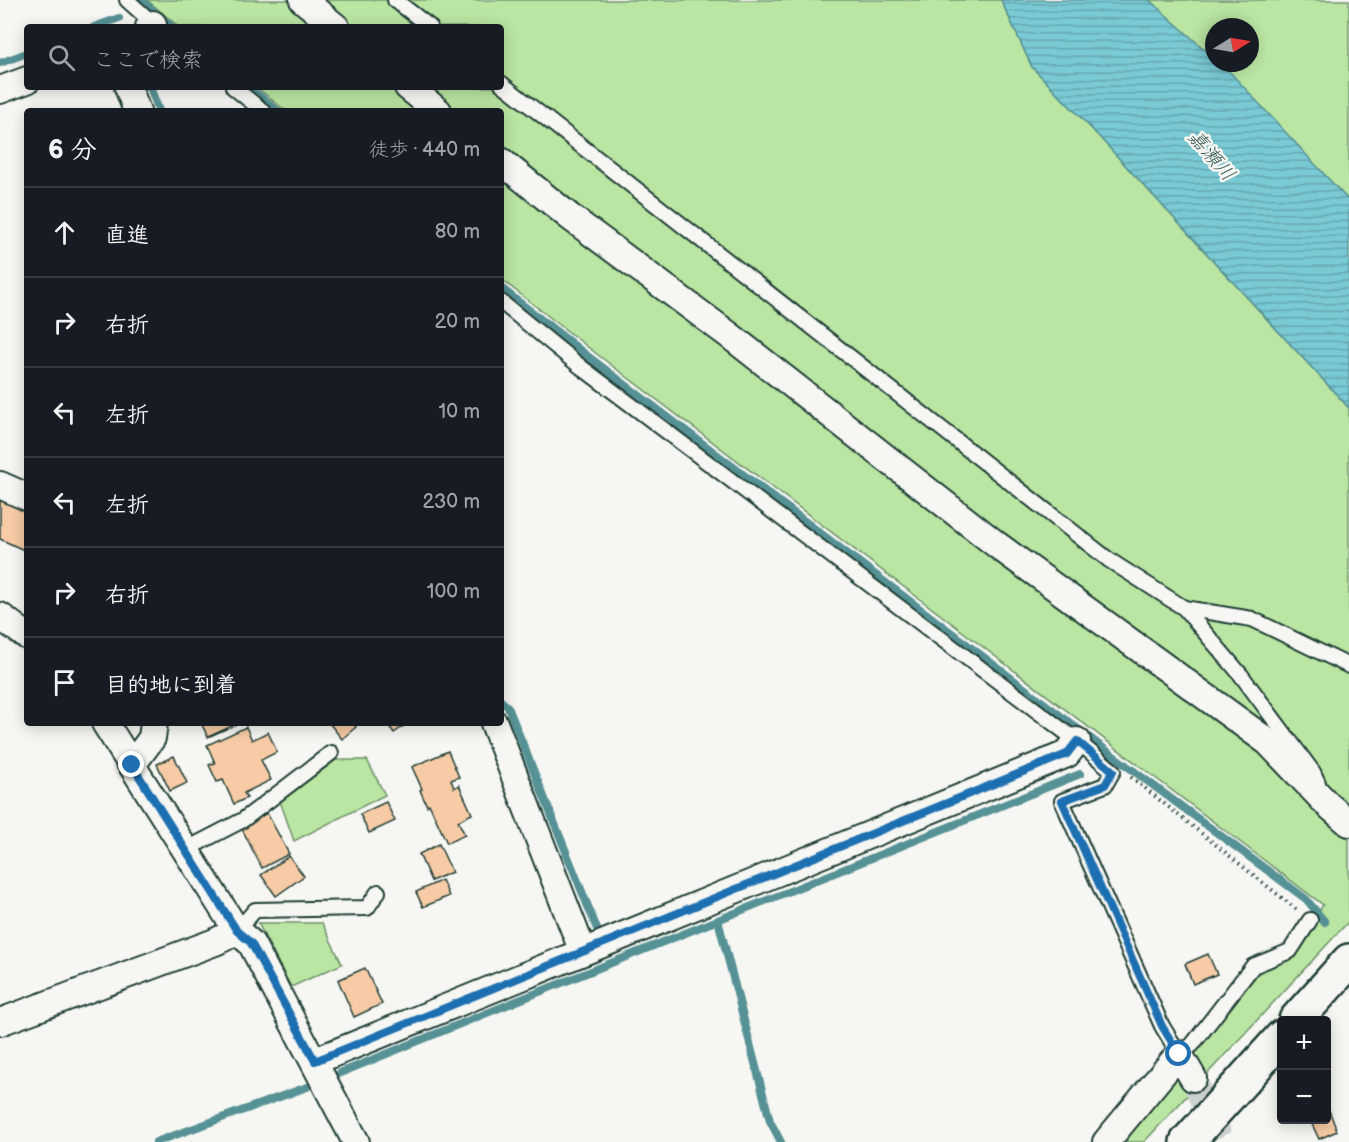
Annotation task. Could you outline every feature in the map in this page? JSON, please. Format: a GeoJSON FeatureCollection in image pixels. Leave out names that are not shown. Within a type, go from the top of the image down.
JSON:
{"type":"FeatureCollection","features":[{"type":"Feature","properties":{"kind":"main road"},"geometry":{"type":"LineString","coordinates":[[1300,1016],[1349,961]]}},
{"type":"Feature","properties":{"kind":"main road"},"geometry":{"type":"LineString","coordinates":[[1187,1142],[1277,1041]]}},
{"type":"Feature","properties":{"kind":"street"},"geometry":{"type":"LineString","coordinates":[[303,0],[332,24]]}},
{"type":"Feature","properties":{"kind":"street"},"geometry":{"type":"LineString","coordinates":[[0,90],[24,81]]}},
{"type":"Feature","properties":{"kind":"street"},"geometry":{"type":"LineString","coordinates":[[129,90],[136,108]]}},
{"type":"Feature","properties":{"kind":"street"},"geometry":{"type":"LineString","coordinates":[[412,90],[434,108]]}},
{"type":"Feature","properties":{"kind":"street"},"geometry":{"type":"LineString","coordinates":[[504,164],[570,217],[729,335],[997,544],[1268,742],[1327,804],[1349,823]]}},
{"type":"Feature","properties":{"kind":"street"},"geometry":{"type":"LineString","coordinates":[[0,485],[24,496]]}},
{"type":"Feature","properties":{"kind":"street"},"geometry":{"type":"LineString","coordinates":[[0,616],[24,634]]}},
{"type":"Feature","properties":{"kind":"street"},"geometry":{"type":"LineString","coordinates":[[107,726],[237,931],[251,943],[356,1142]]}},
{"type":"Feature","properties":{"kind":"street"},"geometry":{"type":"LineString","coordinates":[[132,765],[152,738],[154,726]]}},
{"type":"Feature","properties":{"kind":"street"},"geometry":{"type":"LineString","coordinates":[[495,726],[583,952]]}},
{"type":"Feature","properties":{"kind":"street"},"geometry":{"type":"LineString","coordinates":[[315,1061],[1067,754],[1077,741]]}},
{"type":"Feature","properties":{"kind":"street"},"geometry":{"type":"LineString","coordinates":[[0,1022],[215,942],[237,931]]}},
{"type":"Feature","properties":{"kind":"street"},"geometry":{"type":"LineString","coordinates":[[1106,1142],[1179,1054],[1193,1078]]}},
{"type":"Feature","properties":{"kind":"lane"},"geometry":{"type":"LineString","coordinates":[[127,0],[151,24]]}},
{"type":"Feature","properties":{"kind":"lane"},"geometry":{"type":"LineString","coordinates":[[395,0],[426,24]]}},
{"type":"Feature","properties":{"kind":"lane"},"geometry":{"type":"LineString","coordinates":[[504,85],[1109,560],[1184,609],[1241,675],[1313,772],[1327,804]]}},
{"type":"Feature","properties":{"kind":"lane"},"geometry":{"type":"LineString","coordinates":[[236,90],[258,108]]}},
{"type":"Feature","properties":{"kind":"lane"},"geometry":{"type":"LineString","coordinates":[[504,304],[591,374],[1077,741],[1113,771],[1105,785],[1062,801],[1162,1026],[1179,1054],[1192,1045],[1253,966],[1290,951],[1310,920]]}},
{"type":"Feature","properties":{"kind":"lane"},"geometry":{"type":"LineString","coordinates":[[1184,609],[1252,619],[1349,666]]}},
{"type":"Feature","properties":{"kind":"lane"},"geometry":{"type":"LineString","coordinates":[[185,850],[243,820],[331,753]]}},
{"type":"Feature","properties":{"kind":"lane"},"geometry":{"type":"LineString","coordinates":[[237,931],[255,910],[367,908],[378,892]]}},
{"type":"Feature","properties":{"kind":"path"},"geometry":{"type":"LineString","coordinates":[[1113,771],[1129,776],[1310,920]]}},
{"type":"Feature","properties":{"kind":"green space"},"geometry":{"type":"Polygon","coordinates":[[[147,0],[1001,0],[1032,67],[1349,408],[1349,921],[1144,1142],[1119,1142],[1261,970],[1290,954],[1323,905],[504,281],[504,108],[282,108],[260,90],[504,90],[504,24],[175,24],[147,0]]]}},
{"type":"Feature","properties":{"kind":"green space"},"geometry":{"type":"Polygon","coordinates":[[[1149,0],[1349,0],[1349,201],[1228,72],[1259,72],[1259,18],[1205,18],[1205,50],[1149,0]]]}},
{"type":"Feature","properties":{"kind":"green space"},"geometry":{"type":"Polygon","coordinates":[[[336,760],[367,760],[385,795],[294,841],[280,801],[336,760]]]}},
{"type":"Feature","properties":{"kind":"green space"},"geometry":{"type":"Polygon","coordinates":[[[258,923],[322,923],[342,964],[291,987],[258,923]]]}},
{"type":"Feature","properties":{"kind":"water","name":"嘉瀬川"},"geometry":{"type":"Polygon","coordinates":[[[1001,0],[1149,0],[1205,50],[1205,72],[1230,72],[1349,201],[1349,408],[1091,128],[1032,67],[1001,0]]]}},
{"type":"Feature","properties":{"kind":"building"},"geometry":{"type":"Polygon","coordinates":[[[0,496],[24,508],[24,550],[0,539],[0,496]]]}},
{"type":"Feature","properties":{"kind":"building"},"geometry":{"type":"Polygon","coordinates":[[[202,726],[232,726],[208,737],[202,726]]]}},
{"type":"Feature","properties":{"kind":"building"},"geometry":{"type":"Polygon","coordinates":[[[331,726],[355,726],[356,727],[342,739],[331,726]]]}},
{"type":"Feature","properties":{"kind":"building"},"geometry":{"type":"Polygon","coordinates":[[[389,726],[404,726],[394,733],[389,726]]]}},
{"type":"Feature","properties":{"kind":"building"},"geometry":{"type":"Polygon","coordinates":[[[246,727],[252,740],[268,732],[277,752],[261,760],[271,780],[244,793],[247,798],[234,804],[223,780],[217,782],[209,765],[215,763],[207,745],[246,727]]]}},
{"type":"Feature","properties":{"kind":"building"},"geometry":{"type":"Polygon","coordinates":[[[448,751],[459,777],[451,780],[454,788],[459,785],[472,814],[458,821],[465,835],[447,843],[429,804],[427,806],[412,767],[448,751]]]}},
{"type":"Feature","properties":{"kind":"building"},"geometry":{"type":"Polygon","coordinates":[[[174,756],[187,783],[170,791],[157,764],[174,756]]]}},
{"type":"Feature","properties":{"kind":"building"},"geometry":{"type":"Polygon","coordinates":[[[386,802],[395,821],[369,833],[360,814],[386,802]]]}},
{"type":"Feature","properties":{"kind":"building"},"geometry":{"type":"Polygon","coordinates":[[[267,813],[289,854],[262,868],[241,827],[267,813]]]}},
{"type":"Feature","properties":{"kind":"building"},"geometry":{"type":"Polygon","coordinates":[[[439,844],[452,872],[431,881],[419,854],[439,844]]]}},
{"type":"Feature","properties":{"kind":"building"},"geometry":{"type":"Polygon","coordinates":[[[289,856],[304,876],[276,896],[261,875],[289,856]]]}},
{"type":"Feature","properties":{"kind":"building"},"geometry":{"type":"Polygon","coordinates":[[[442,880],[449,896],[423,907],[416,892],[442,880]]]}},
{"type":"Feature","properties":{"kind":"building"},"geometry":{"type":"Polygon","coordinates":[[[1208,954],[1217,974],[1193,984],[1185,964],[1208,954]]]}},
{"type":"Feature","properties":{"kind":"building"},"geometry":{"type":"Polygon","coordinates":[[[365,968],[382,1004],[354,1017],[338,980],[365,968]]]}},
{"type":"Feature","properties":{"kind":"building"},"geometry":{"type":"Polygon","coordinates":[[[1331,1115],[1337,1131],[1319,1139],[1312,1124],[1331,1124],[1331,1115]]]}},
{"type":"Feature","properties":{"kind":"waterway"},"geometry":{"type":"LineString","coordinates":[[141,0],[169,24]]}},
{"type":"Feature","properties":{"kind":"waterway"},"geometry":{"type":"LineString","coordinates":[[102,24],[119,18]]}},
{"type":"Feature","properties":{"kind":"waterway"},"geometry":{"type":"LineString","coordinates":[[0,63],[24,54]]}},
{"type":"Feature","properties":{"kind":"waterway"},"geometry":{"type":"LineString","coordinates":[[151,90],[158,108]]}},
{"type":"Feature","properties":{"kind":"waterway"},"geometry":{"type":"LineString","coordinates":[[252,90],[274,108]]}},
{"type":"Feature","properties":{"kind":"waterway"},"geometry":{"type":"LineString","coordinates":[[504,290],[1111,754],[1306,899],[1325,922]]}},
{"type":"Feature","properties":{"kind":"waterway"},"geometry":{"type":"LineString","coordinates":[[504,704],[508,707],[597,929]]}},
{"type":"Feature","properties":{"kind":"waterway"},"geometry":{"type":"LineString","coordinates":[[340,1073],[1080,774]]}},
{"type":"Feature","properties":{"kind":"waterway"},"geometry":{"type":"LineString","coordinates":[[718,920],[770,1121],[781,1142]]}},
{"type":"Feature","properties":{"kind":"waterway"},"geometry":{"type":"LineString","coordinates":[[156,1142],[307,1087]]}},
{"type":"Feature","properties":{"kind":"tunnel"},"geometry":{"type":"LineString","coordinates":[[1193,1078],[1222,1142]]}},
{"type":"Feature","properties":{"kind":"route"},"geometry":{"type":"LineString","coordinates":[[132,765],[237,931],[251,943],[315,1061],[1067,754],[1077,741],[1113,771],[1105,785],[1062,801],[1162,1026],[1179,1054]]}}]}
